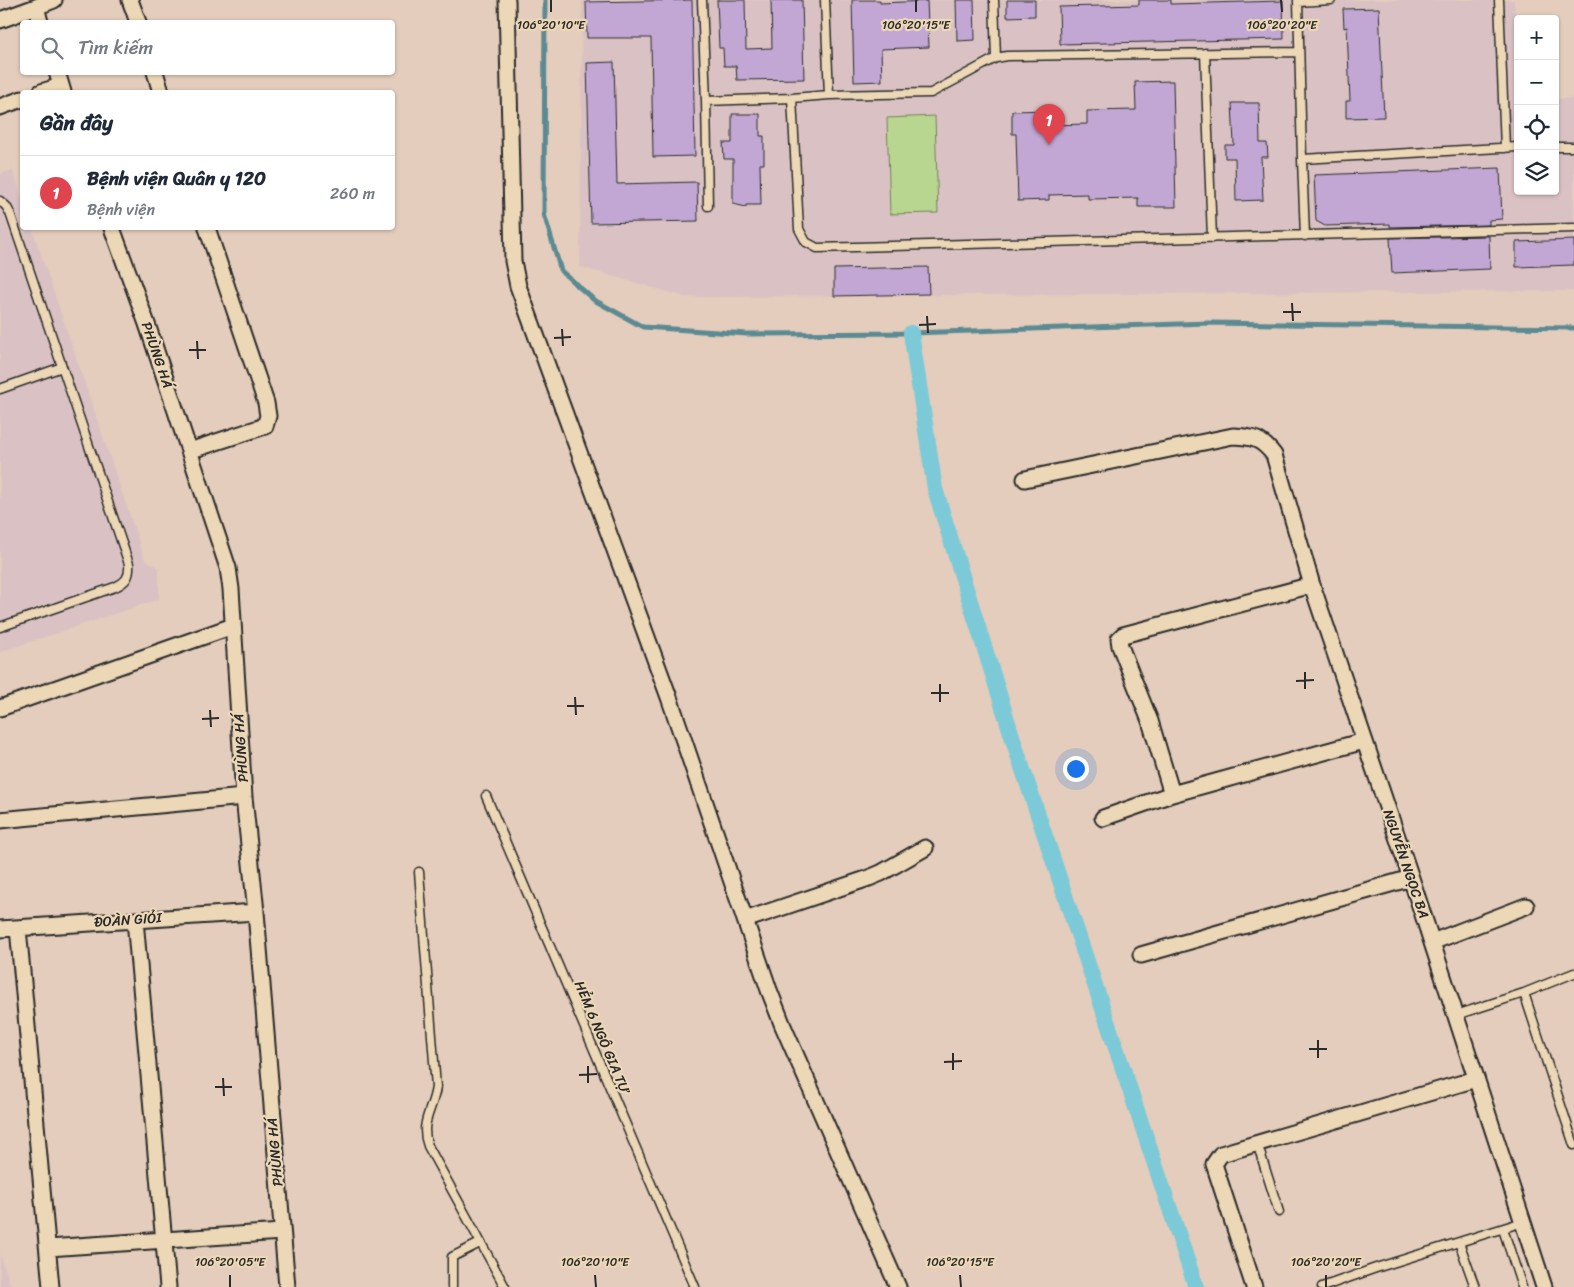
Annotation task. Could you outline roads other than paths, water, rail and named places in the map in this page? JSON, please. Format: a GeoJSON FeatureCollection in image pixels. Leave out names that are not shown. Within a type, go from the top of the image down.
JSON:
{"type":"FeatureCollection","features":[{"type":"Feature","properties":{"kind":"street"},"geometry":{"type":"LineString","coordinates":[[0,20],[54,0]]}},
{"type":"Feature","properties":{"kind":"street"},"geometry":{"type":"LineString","coordinates":[[130,0],[137,20]]}},
{"type":"Feature","properties":{"kind":"street"},"geometry":{"type":"LineString","coordinates":[[507,0],[515,273],[670,700],[752,917],[784,1026],[898,1287]]}},
{"type":"Feature","properties":{"kind":"street"},"geometry":{"type":"LineString","coordinates":[[36,7],[39,20]]}},
{"type":"Feature","properties":{"kind":"street"},"geometry":{"type":"LineString","coordinates":[[156,75],[160,90]]}},
{"type":"Feature","properties":{"kind":"street"},"geometry":{"type":"LineString","coordinates":[[46,90],[60,84]]}},
{"type":"Feature","properties":{"kind":"street"},"geometry":{"type":"LineString","coordinates":[[0,107],[20,100]]}},
{"type":"Feature","properties":{"kind":"street","name":"PHÙNG HÁ"},"geometry":{"type":"LineString","coordinates":[[113,230],[228,568],[244,797],[256,912],[287,1287]]}},
{"type":"Feature","properties":{"kind":"street"},"geometry":{"type":"LineString","coordinates":[[189,451],[265,426],[268,416],[266,402],[208,230]]}},
{"type":"Feature","properties":{"kind":"street","name":"NGUYỄN NGỌC BA"},"geometry":{"type":"LineString","coordinates":[[1025,479],[1233,436],[1250,437],[1265,443],[1274,454],[1312,585],[1411,878],[1544,1287]]}},
{"type":"Feature","properties":{"kind":"street"},"geometry":{"type":"LineString","coordinates":[[1172,794],[1150,721],[1119,640],[1123,635],[1312,585]]}},
{"type":"Feature","properties":{"kind":"street"},"geometry":{"type":"LineString","coordinates":[[0,708],[233,626]]}},
{"type":"Feature","properties":{"kind":"street"},"geometry":{"type":"LineString","coordinates":[[1103,818],[1172,794],[1364,741]]}},
{"type":"Feature","properties":{"kind":"street"},"geometry":{"type":"LineString","coordinates":[[0,820],[244,797]]}},
{"type":"Feature","properties":{"kind":"street"},"geometry":{"type":"LineString","coordinates":[[752,917],[869,878],[924,848]]}},
{"type":"Feature","properties":{"kind":"street"},"geometry":{"type":"LineString","coordinates":[[1141,955],[1411,878]]}},
{"type":"Feature","properties":{"kind":"street"},"geometry":{"type":"LineString","coordinates":[[752,917],[770,903],[840,880]]}},
{"type":"Feature","properties":{"kind":"street"},"geometry":{"type":"LineString","coordinates":[[1432,942],[1526,906]]}},
{"type":"Feature","properties":{"kind":"street","name":"ĐOÀN GIỎI"},"geometry":{"type":"LineString","coordinates":[[0,929],[256,912]]}},
{"type":"Feature","properties":{"kind":"street"},"geometry":{"type":"LineString","coordinates":[[135,920],[168,1287]]}},
{"type":"Feature","properties":{"kind":"street"},"geometry":{"type":"LineString","coordinates":[[18,928],[51,1287]]}},
{"type":"Feature","properties":{"kind":"street"},"geometry":{"type":"LineString","coordinates":[[1254,1287],[1214,1164],[1221,1154],[1476,1079]]}},
{"type":"Feature","properties":{"kind":"street"},"geometry":{"type":"LineString","coordinates":[[48,1248],[282,1232]]}},
{"type":"Feature","properties":{"kind":"lane"},"geometry":{"type":"LineString","coordinates":[[702,0],[708,206]]}},
{"type":"Feature","properties":{"kind":"lane"},"geometry":{"type":"LineString","coordinates":[[825,0],[829,95]]}},
{"type":"Feature","properties":{"kind":"lane"},"geometry":{"type":"LineString","coordinates":[[994,0],[996,58]]}},
{"type":"Feature","properties":{"kind":"lane"},"geometry":{"type":"LineString","coordinates":[[1305,236],[1298,1],[1331,0]]}},
{"type":"Feature","properties":{"kind":"lane"},"geometry":{"type":"LineString","coordinates":[[1499,0],[1504,148]]}},
{"type":"Feature","properties":{"kind":"lane"},"geometry":{"type":"LineString","coordinates":[[706,101],[829,95],[931,93],[996,58],[1007,56],[1299,52]]}},
{"type":"Feature","properties":{"kind":"lane"},"geometry":{"type":"LineString","coordinates":[[1205,53],[1212,238]]}},
{"type":"Feature","properties":{"kind":"lane"},"geometry":{"type":"LineString","coordinates":[[792,98],[799,229],[806,242],[817,248],[1574,228]]}},
{"type":"Feature","properties":{"kind":"lane"},"geometry":{"type":"LineString","coordinates":[[1559,147],[1574,147]]}},
{"type":"Feature","properties":{"kind":"lane"},"geometry":{"type":"LineString","coordinates":[[1302,159],[1514,148]]}},
{"type":"Feature","properties":{"kind":"lane"},"geometry":{"type":"LineString","coordinates":[[0,201],[10,213],[129,564],[130,573],[125,582],[115,587],[0,627]]}},
{"type":"Feature","properties":{"kind":"lane"},"geometry":{"type":"LineString","coordinates":[[0,389],[62,367]]}},
{"type":"Feature","properties":{"kind":"lane","name":"HẺM 6 NGÔ GIA TỰ"},"geometry":{"type":"LineString","coordinates":[[486,796],[695,1287]]}},
{"type":"Feature","properties":{"kind":"lane"},"geometry":{"type":"LineString","coordinates":[[419,872],[436,1087],[424,1126],[424,1135],[428,1146],[504,1287]]}},
{"type":"Feature","properties":{"kind":"lane"},"geometry":{"type":"LineString","coordinates":[[1456,1015],[1524,993],[1574,973]]}},
{"type":"Feature","properties":{"kind":"lane"},"geometry":{"type":"LineString","coordinates":[[1524,993],[1573,1135],[1574,1145]]}},
{"type":"Feature","properties":{"kind":"lane"},"geometry":{"type":"LineString","coordinates":[[1257,1143],[1279,1212]]}},
{"type":"Feature","properties":{"kind":"lane"},"geometry":{"type":"LineString","coordinates":[[1322,1287],[1523,1222]]}},
{"type":"Feature","properties":{"kind":"lane"},"geometry":{"type":"LineString","coordinates":[[1503,1229],[1522,1287]]}},
{"type":"Feature","properties":{"kind":"lane"},"geometry":{"type":"LineString","coordinates":[[1459,1242],[1475,1287]]}},
{"type":"Feature","properties":{"kind":"lane"},"geometry":{"type":"LineString","coordinates":[[452,1287],[452,1257],[480,1243]]}},
{"type":"Feature","properties":{"kind":"waterway"},"geometry":{"type":"LineString","coordinates":[[545,0],[544,214],[561,271],[594,300],[643,327],[747,334],[911,333],[1208,323],[1574,328]]}},
{"type":"Feature","properties":{"kind":"waterway"},"geometry":{"type":"LineString","coordinates":[[911,333],[935,489],[1017,752],[1196,1287]]}},
{"type":"Feature","properties":{"kind":"place","name":"Bệnh viện Quân y 120"},"geometry":{"type":"Point","coordinates":[1049,145]}}]}
